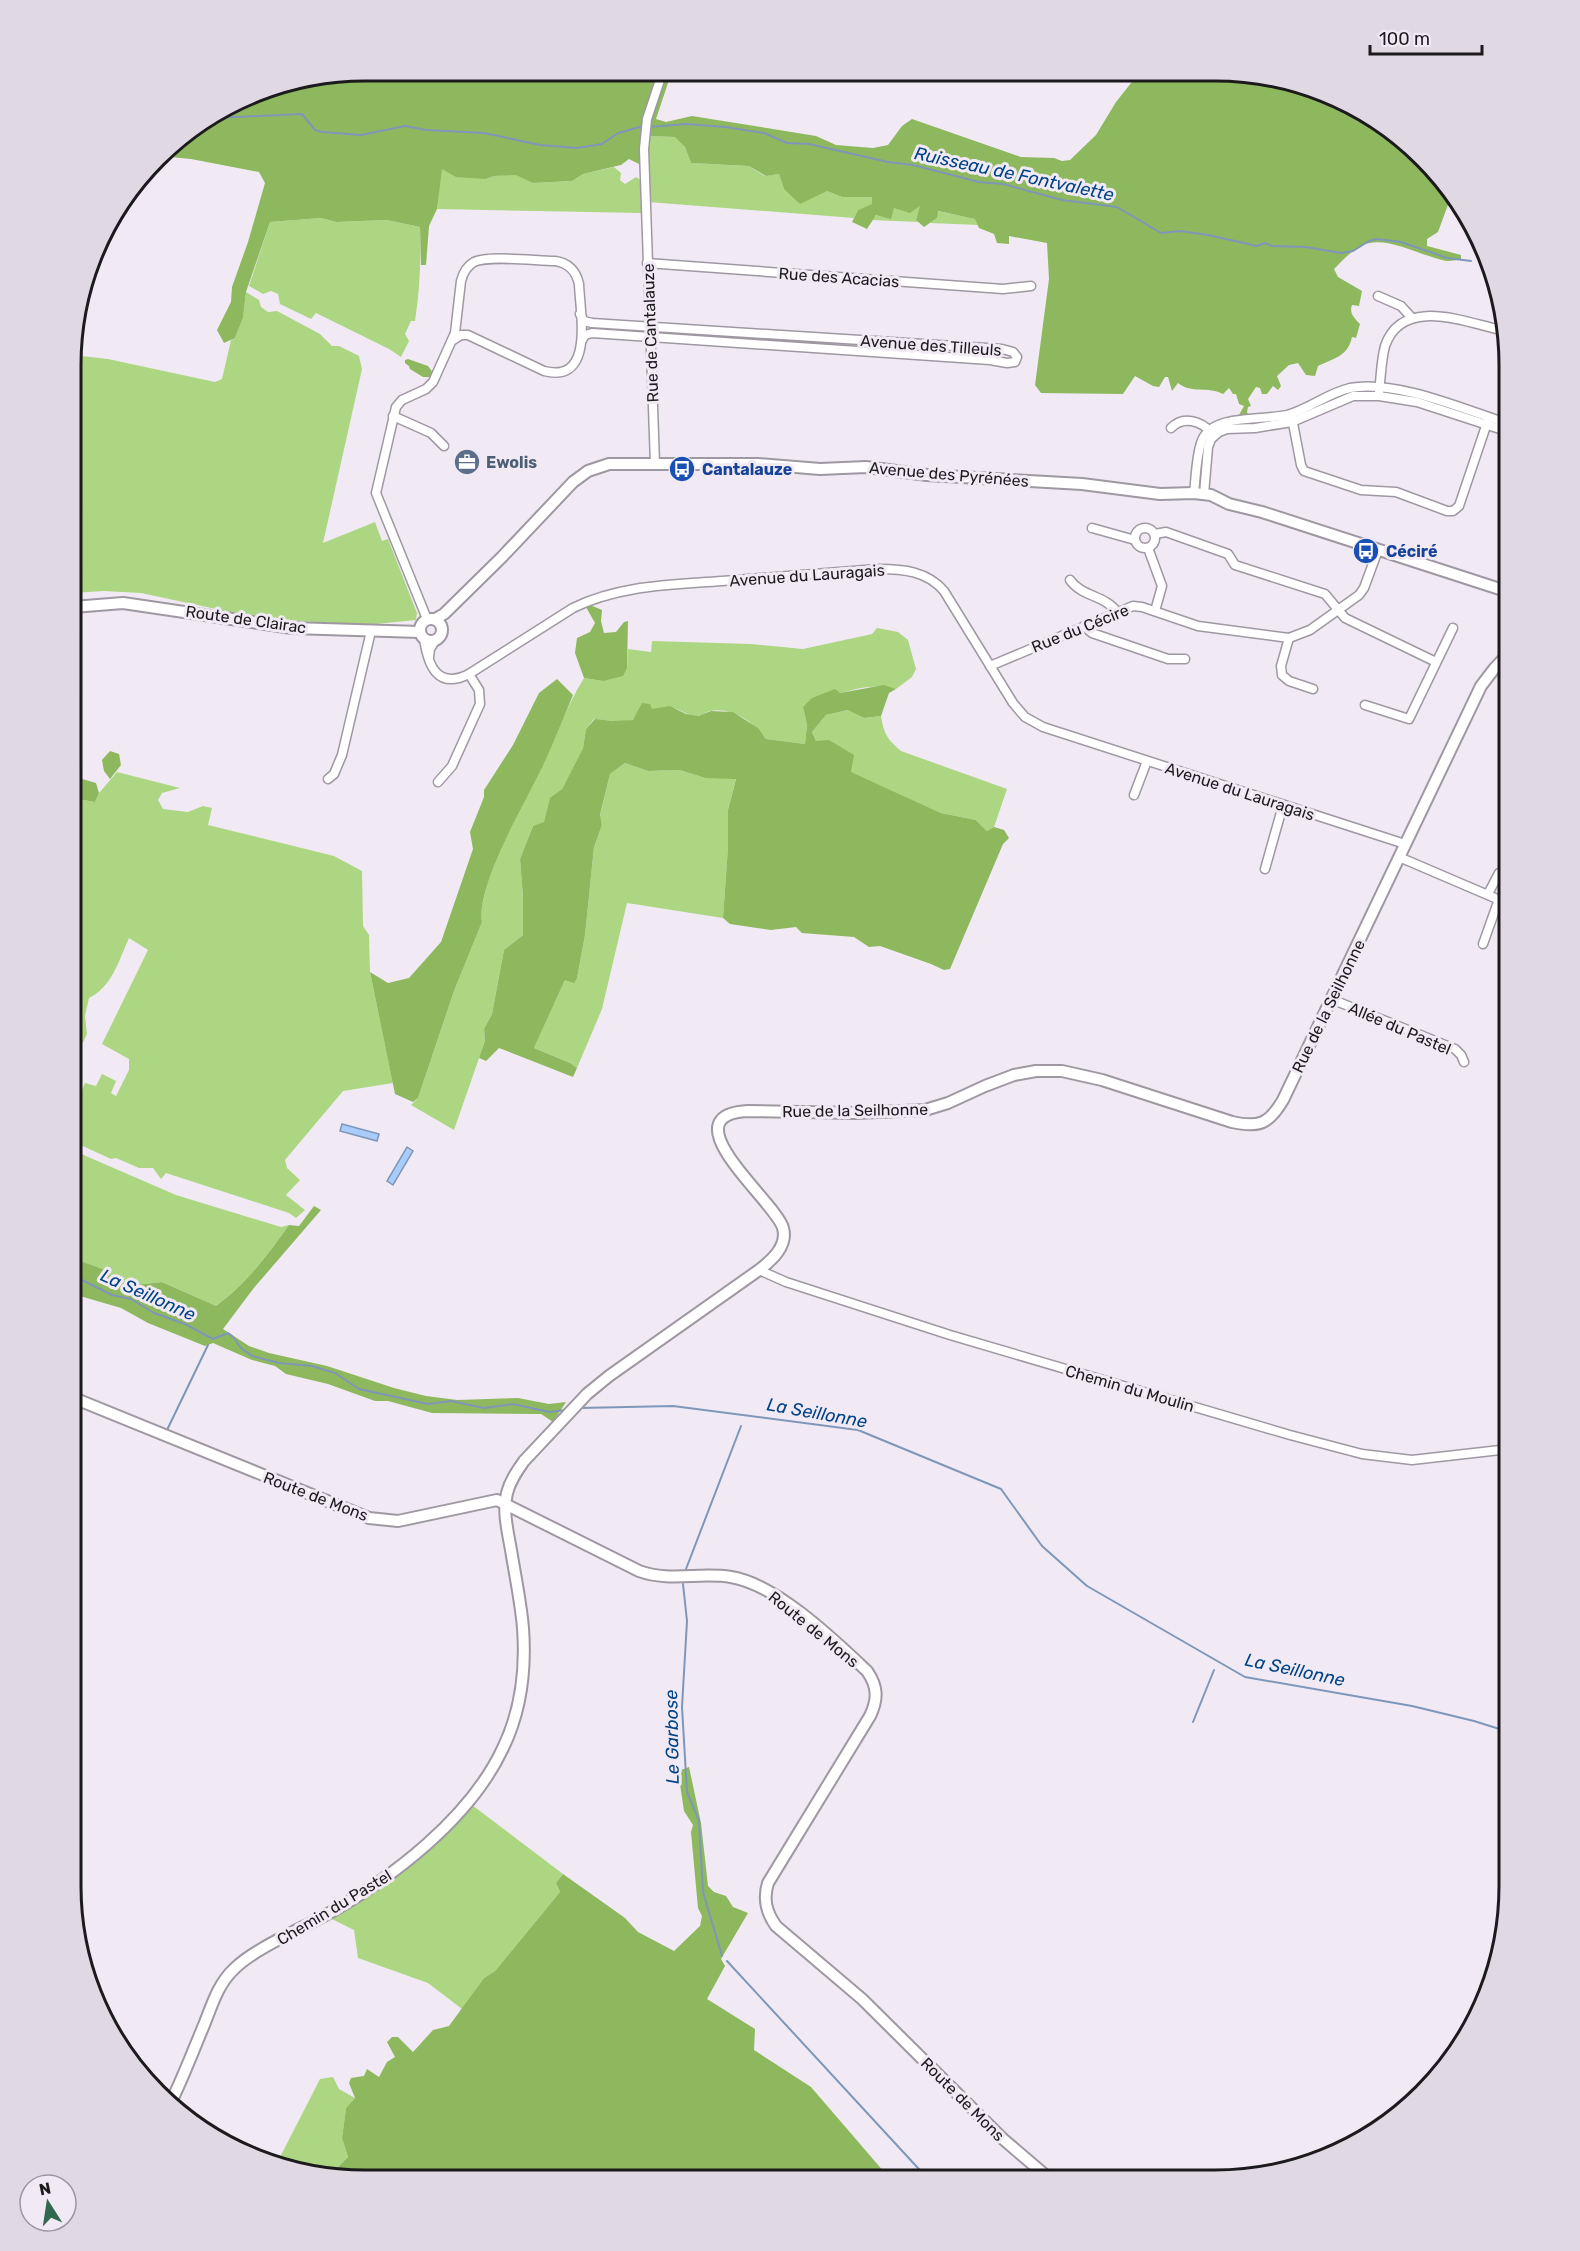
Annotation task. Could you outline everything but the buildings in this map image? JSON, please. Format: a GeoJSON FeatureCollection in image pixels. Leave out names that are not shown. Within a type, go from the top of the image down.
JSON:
{"type":"FeatureCollection","features":[{"type":"Feature","properties":{"kind":"street","name":"Rue de Cantalauze"},"geometry":{"type":"LineString","coordinates":[[655,464],[645,202],[645,130],[660,81]]}},
{"type":"Feature","properties":{"kind":"street"},"geometry":{"type":"LineString","coordinates":[[437,619],[421,624],[426,637],[441,636],[437,619],[376,493],[396,406],[402,400],[430,386],[453,340],[462,277],[471,264],[487,260],[555,261],[565,263],[574,271],[578,279],[582,340],[580,356],[564,371],[550,373],[468,335],[461,335],[453,340]]}},
{"type":"Feature","properties":{"kind":"street","name":"Rue des Acacias"},"geometry":{"type":"LineString","coordinates":[[647,263],[1003,289],[1031,286]]}},
{"type":"Feature","properties":{"kind":"street"},"geometry":{"type":"LineString","coordinates":[[1378,296],[1401,306],[1412,318]]}},
{"type":"Feature","properties":{"kind":"street","name":"Avenue des Tilleuls"},"geometry":{"type":"LineString","coordinates":[[580,314],[588,322],[617,329],[651,337],[1007,363],[1015,362],[1017,357],[1014,352],[1002,349],[650,325],[617,329],[592,333],[585,335],[582,340]]}},
{"type":"Feature","properties":{"kind":"street"},"geometry":{"type":"LineString","coordinates":[[1379,392],[1383,354],[1388,339],[1397,327],[1412,318],[1436,316],[1497,329]]}},
{"type":"Feature","properties":{"kind":"street"},"geometry":{"type":"LineString","coordinates":[[457,321],[468,335]]}},
{"type":"Feature","properties":{"kind":"street"},"geometry":{"type":"LineString","coordinates":[[1199,493],[1200,445],[1224,422],[1292,418],[1344,390],[1356,387],[1379,392],[1413,392],[1499,427]]}},
{"type":"Feature","properties":{"kind":"street"},"geometry":{"type":"LineString","coordinates":[[393,416],[431,434],[444,446]]}},
{"type":"Feature","properties":{"kind":"street"},"geometry":{"type":"LineString","coordinates":[[1292,418],[1304,471],[1361,490],[1396,492],[1447,511],[1453,511],[1459,506],[1488,421]]}},
{"type":"Feature","properties":{"kind":"street"},"geometry":{"type":"LineString","coordinates":[[1171,428],[1181,420],[1197,422],[1212,433]]}},
{"type":"Feature","properties":{"kind":"street"},"geometry":{"type":"LineString","coordinates":[[1488,421],[1499,423]]}},
{"type":"Feature","properties":{"kind":"street","name":"Avenue des Pyrénées"},"geometry":{"type":"LineString","coordinates":[[437,619],[583,474],[609,464],[758,464],[829,469],[866,467],[927,475],[1082,484],[1160,494],[1199,493],[1499,589]]}},
{"type":"Feature","properties":{"kind":"street"},"geometry":{"type":"LineString","coordinates":[[1092,528],[1135,540],[1140,547],[1148,548],[1155,543],[1155,534]]}},
{"type":"Feature","properties":{"kind":"street"},"geometry":{"type":"LineString","coordinates":[[1135,540],[1137,532],[1144,528],[1155,534],[1166,532],[1228,554],[1235,564],[1325,594],[1345,618],[1436,662]]}},
{"type":"Feature","properties":{"kind":"street"},"geometry":{"type":"LineString","coordinates":[[1148,548],[1162,586],[1155,611]]}},
{"type":"Feature","properties":{"kind":"street"},"geometry":{"type":"LineString","coordinates":[[1313,689],[1288,681],[1282,675],[1281,666],[1289,638],[1310,630],[1363,591],[1378,550]]}},
{"type":"Feature","properties":{"kind":"street","name":"Avenue du Lauragais"},"geometry":{"type":"LineString","coordinates":[[426,637],[430,664],[435,672],[445,678],[457,679],[469,674],[573,608],[616,592],[878,569],[913,572],[932,579],[939,585],[1013,703],[1030,721],[1405,844]]}},
{"type":"Feature","properties":{"kind":"street"},"geometry":{"type":"LineString","coordinates":[[1070,580],[1078,589],[1106,601],[1117,612]]}},
{"type":"Feature","properties":{"kind":"street","name":"Route de Clairac"},"geometry":{"type":"LineString","coordinates":[[81,606],[123,603],[273,626],[371,631],[426,637]]}},
{"type":"Feature","properties":{"kind":"street","name":"Rue du Cécire"},"geometry":{"type":"LineString","coordinates":[[990,666],[1133,606],[1198,626],[1289,638]]}},
{"type":"Feature","properties":{"kind":"street"},"geometry":{"type":"LineString","coordinates":[[1084,626],[1092,633],[1168,660],[1185,659]]}},
{"type":"Feature","properties":{"kind":"street"},"geometry":{"type":"LineString","coordinates":[[1365,705],[1409,719],[1453,628]]}},
{"type":"Feature","properties":{"kind":"street"},"geometry":{"type":"LineString","coordinates":[[328,779],[334,774],[342,755],[371,631]]}},
{"type":"Feature","properties":{"kind":"street","name":"Rue de la Seilhonne"},"geometry":{"type":"LineString","coordinates":[[506,1504],[515,1474],[524,1461],[587,1394],[759,1270],[778,1252],[784,1229],[775,1213],[729,1159],[720,1142],[719,1128],[730,1113],[748,1111],[855,1113],[925,1110],[948,1103],[1014,1075],[1036,1071],[1062,1071],[1102,1080],[1232,1122],[1252,1125],[1267,1120],[1278,1108],[1481,686],[1499,664]]}},
{"type":"Feature","properties":{"kind":"street"},"geometry":{"type":"LineString","coordinates":[[438,782],[452,766],[480,704],[479,690],[469,674]]}},
{"type":"Feature","properties":{"kind":"street"},"geometry":{"type":"LineString","coordinates":[[1134,795],[1147,761]]}},
{"type":"Feature","properties":{"kind":"street"},"geometry":{"type":"LineString","coordinates":[[1265,868],[1283,805]]}},
{"type":"Feature","properties":{"kind":"street"},"geometry":{"type":"LineString","coordinates":[[1399,857],[1499,899],[1483,944]]}},
{"type":"Feature","properties":{"kind":"street"},"geometry":{"type":"LineString","coordinates":[[1488,894],[1499,873]]}},
{"type":"Feature","properties":{"kind":"street","name":"Allée du Pastel"},"geometry":{"type":"LineString","coordinates":[[1331,999],[1455,1049],[1464,1062]]}},
{"type":"Feature","properties":{"kind":"street","name":"Chemin du Moulin"},"geometry":{"type":"LineString","coordinates":[[759,1270],[786,1282],[950,1335],[1362,1454],[1412,1460],[1499,1450]]}},
{"type":"Feature","properties":{"kind":"street","name":"Route de Mons"},"geometry":{"type":"LineString","coordinates":[[81,1401],[369,1518],[398,1521],[497,1500],[648,1575],[732,1577],[752,1583],[802,1615],[867,1671],[875,1687],[875,1704],[768,1883],[765,1898],[768,1912],[776,1926],[862,1999],[1003,2139],[1039,2170]]}},
{"type":"Feature","properties":{"kind":"street","name":"Chemin du Pastel"},"geometry":{"type":"LineString","coordinates":[[173,2096],[216,1995],[228,1975],[245,1960],[356,1898],[405,1862],[466,1803],[484,1782],[503,1749],[519,1702],[524,1647],[506,1504]]}},
{"type":"Feature","properties":{"kind":"green space"},"geometry":{"type":"Polygon","coordinates":[[[669,81],[656,119],[666,122],[692,116],[816,136],[836,145],[873,148],[888,145],[902,126],[912,119],[1021,157],[1054,158],[1062,161],[1070,160],[1096,135],[1116,102],[1133,81],[1252,83],[1307,96],[1341,110],[1373,129],[1402,151],[1429,178],[1448,204],[1438,232],[1427,239],[1427,246],[1461,255],[1461,259],[1447,261],[1383,242],[1372,242],[1351,252],[1334,269],[1338,277],[1362,291],[1359,306],[1352,305],[1351,308],[1360,324],[1356,338],[1352,337],[1340,356],[1318,366],[1315,376],[1306,375],[1298,363],[1289,365],[1277,376],[1281,386],[1278,390],[1273,386],[1267,394],[1262,394],[1260,388],[1256,387],[1248,399],[1251,406],[1248,407],[1247,412],[1255,425],[1245,431],[1239,415],[1244,406],[1239,404],[1236,394],[1233,394],[1229,388],[1223,394],[1212,390],[1189,388],[1178,383],[1172,391],[1168,377],[1165,377],[1159,387],[1135,376],[1123,394],[1041,393],[1035,385],[1049,279],[1047,243],[1009,236],[1009,244],[997,243],[994,234],[979,228],[975,219],[938,211],[937,218],[924,227],[916,220],[920,206],[910,213],[894,208],[891,219],[876,215],[867,229],[852,222],[858,210],[872,204],[872,197],[842,197],[827,191],[800,204],[784,189],[779,174],[766,176],[749,166],[691,163],[685,147],[675,137],[650,136],[643,139],[641,165],[629,159],[621,165],[583,174],[572,181],[533,183],[516,175],[494,176],[486,179],[456,177],[442,169],[437,209],[429,226],[426,265],[421,265],[420,227],[387,220],[336,222],[321,218],[270,222],[246,292],[243,318],[235,338],[224,343],[217,330],[231,302],[232,287],[265,183],[259,172],[171,157],[207,129],[239,110],[273,96],[328,83],[669,81]]]}},
{"type":"Feature","properties":{"kind":"green space"},"geometry":{"type":"Polygon","coordinates":[[[650,136],[676,137],[685,147],[691,163],[749,166],[765,176],[779,174],[784,189],[827,191],[842,197],[872,196],[873,204],[858,210],[854,218],[648,202],[647,168],[650,136]]]}},
{"type":"Feature","properties":{"kind":"green space"},"geometry":{"type":"Polygon","coordinates":[[[614,167],[621,173],[620,180],[625,184],[636,177],[641,180],[642,213],[437,209],[441,168],[486,179],[516,174],[533,183],[572,181],[583,174],[614,167]]]}},
{"type":"Feature","properties":{"kind":"green space"},"geometry":{"type":"Polygon","coordinates":[[[921,205],[916,220],[918,222],[872,220],[876,215],[888,210],[921,205]]]}},
{"type":"Feature","properties":{"kind":"green space"},"geometry":{"type":"Polygon","coordinates":[[[937,211],[976,219],[978,225],[930,223],[937,218],[937,211]]]}},
{"type":"Feature","properties":{"kind":"green space"},"geometry":{"type":"Polygon","coordinates":[[[321,218],[336,222],[387,220],[420,227],[420,274],[415,321],[411,321],[405,334],[409,341],[401,357],[316,313],[311,319],[280,304],[278,294],[271,291],[263,294],[249,286],[270,222],[321,218]]]}},
{"type":"Feature","properties":{"kind":"green space"},"geometry":{"type":"Polygon","coordinates":[[[246,292],[259,300],[261,307],[268,312],[277,311],[320,334],[332,346],[339,346],[359,356],[362,369],[323,543],[375,522],[382,541],[388,539],[417,613],[416,620],[366,625],[282,620],[230,612],[141,593],[81,592],[81,356],[108,359],[215,382],[222,379],[231,340],[235,338],[243,318],[246,292]]]}},
{"type":"Feature","properties":{"kind":"green space"},"geometry":{"type":"Polygon","coordinates":[[[408,359],[428,366],[434,374],[432,377],[423,377],[405,363],[408,359]]]}},
{"type":"Feature","properties":{"kind":"green space"},"geometry":{"type":"Polygon","coordinates":[[[590,605],[602,610],[601,621],[604,633],[616,632],[624,622],[628,621],[627,668],[623,676],[603,681],[584,678],[575,653],[577,638],[590,632],[595,623],[586,607],[590,605]]]}},
{"type":"Feature","properties":{"kind":"green space"},"geometry":{"type":"Polygon","coordinates":[[[877,628],[898,632],[908,640],[916,669],[912,677],[896,689],[861,688],[803,707],[807,725],[805,744],[766,739],[742,717],[718,710],[697,716],[666,707],[627,721],[594,719],[586,729],[583,748],[562,789],[550,799],[544,823],[533,826],[520,859],[523,935],[504,950],[492,1014],[484,1029],[485,1041],[454,1130],[411,1105],[418,1098],[454,991],[482,922],[486,888],[494,867],[584,678],[603,681],[627,668],[628,649],[651,652],[652,641],[751,644],[803,649],[872,634],[877,628]]]}},
{"type":"Feature","properties":{"kind":"green space"},"geometry":{"type":"Polygon","coordinates":[[[557,679],[573,695],[542,768],[494,867],[482,906],[482,922],[454,991],[418,1098],[413,1102],[395,1094],[370,972],[388,983],[409,978],[441,942],[473,849],[470,832],[484,797],[484,790],[513,745],[539,693],[557,679]]]}},
{"type":"Feature","properties":{"kind":"green space"},"geometry":{"type":"Polygon","coordinates":[[[884,685],[896,689],[889,693],[881,716],[864,718],[848,710],[826,715],[812,732],[816,741],[829,740],[854,755],[851,772],[941,813],[976,820],[987,831],[994,827],[1004,830],[1009,838],[1003,844],[950,969],[944,970],[880,946],[869,947],[854,937],[802,933],[796,927],[771,930],[730,924],[723,918],[728,810],[736,779],[705,778],[680,770],[648,771],[625,763],[610,774],[600,815],[602,825],[594,847],[585,935],[577,978],[574,983],[565,980],[534,1048],[577,1068],[573,1077],[499,1048],[486,1061],[479,1058],[485,1041],[484,1029],[492,1014],[504,950],[523,935],[520,859],[533,826],[544,822],[550,798],[562,789],[583,748],[586,729],[595,719],[633,720],[642,703],[650,704],[652,709],[670,706],[686,714],[698,716],[711,711],[733,712],[758,728],[766,739],[805,744],[807,725],[803,707],[812,698],[835,689],[840,693],[884,685]]]}},
{"type":"Feature","properties":{"kind":"green space"},"geometry":{"type":"Polygon","coordinates":[[[849,710],[864,718],[881,716],[887,736],[901,751],[1007,789],[994,827],[987,831],[976,820],[941,813],[850,772],[816,741],[812,732],[826,715],[849,710]]]}},
{"type":"Feature","properties":{"kind":"green space"},"geometry":{"type":"Polygon","coordinates":[[[110,751],[119,754],[121,765],[110,779],[104,771],[102,760],[110,751]]]}},
{"type":"Feature","properties":{"kind":"green space"},"geometry":{"type":"Polygon","coordinates":[[[625,763],[648,771],[680,770],[705,778],[736,778],[728,810],[723,918],[627,903],[602,1009],[577,1068],[534,1048],[565,980],[577,978],[585,935],[594,847],[602,825],[600,816],[610,774],[625,763]]]}},
{"type":"Feature","properties":{"kind":"green space"},"geometry":{"type":"Polygon","coordinates":[[[117,772],[180,788],[162,793],[158,800],[163,809],[188,812],[203,806],[212,808],[208,825],[334,856],[362,871],[363,926],[369,935],[370,972],[393,1083],[343,1091],[285,1160],[287,1168],[300,1180],[286,1195],[305,1210],[296,1218],[289,1213],[166,1173],[161,1179],[153,1168],[139,1168],[116,1158],[111,1159],[81,1145],[81,1093],[85,1083],[96,1086],[102,1074],[116,1081],[111,1093],[116,1096],[129,1070],[129,1059],[102,1044],[148,950],[129,938],[109,980],[104,987],[89,998],[85,1016],[87,1034],[81,1046],[81,800],[95,802],[99,793],[117,772]]]}},
{"type":"Feature","properties":{"kind":"green space"},"geometry":{"type":"Polygon","coordinates":[[[81,779],[96,783],[99,793],[95,802],[81,800],[81,779]]]}},
{"type":"Feature","properties":{"kind":"green space"},"geometry":{"type":"Polygon","coordinates":[[[81,1154],[176,1195],[281,1227],[289,1225],[247,1278],[216,1306],[162,1282],[125,1286],[103,1269],[81,1261],[81,1154]]]}},
{"type":"Feature","properties":{"kind":"green space"},"geometry":{"type":"Polygon","coordinates":[[[314,1206],[321,1210],[253,1289],[223,1329],[249,1346],[269,1353],[327,1366],[426,1396],[457,1400],[518,1398],[549,1404],[566,1402],[553,1422],[541,1414],[432,1413],[388,1401],[375,1401],[328,1384],[286,1374],[275,1366],[252,1360],[213,1343],[205,1346],[148,1323],[121,1308],[81,1296],[81,1261],[103,1269],[125,1286],[162,1282],[216,1306],[247,1278],[289,1225],[299,1226],[314,1206]]]}},
{"type":"Feature","properties":{"kind":"green space"},"geometry":{"type":"Polygon","coordinates":[[[689,1767],[701,1823],[708,1886],[714,1892],[726,1896],[733,1907],[748,1913],[721,1959],[725,1966],[707,1999],[755,2029],[754,2050],[811,2087],[882,2170],[337,2168],[348,2157],[342,2138],[346,2108],[355,2098],[349,2083],[351,2078],[364,2076],[367,2069],[379,2077],[387,2062],[395,2057],[387,2042],[392,2037],[398,2037],[413,2052],[433,2030],[449,2026],[484,1978],[495,1971],[560,1892],[556,1883],[563,1874],[625,1918],[638,1932],[674,1951],[700,1926],[702,1916],[698,1908],[691,1832],[693,1825],[684,1811],[678,1771],[689,1767]]]}},
{"type":"Feature","properties":{"kind":"green space"},"geometry":{"type":"Polygon","coordinates":[[[472,1805],[563,1874],[556,1883],[560,1892],[495,1971],[484,1978],[462,2009],[428,1983],[358,1958],[354,1930],[332,1919],[404,1872],[472,1805]]]}},
{"type":"Feature","properties":{"kind":"green space"},"geometry":{"type":"Polygon","coordinates":[[[333,2077],[339,2089],[355,2098],[346,2108],[342,2138],[348,2157],[337,2168],[309,2165],[280,2157],[320,2079],[333,2077]]]}},
{"type":"Feature","properties":{"kind":"water"},"geometry":{"type":"Polygon","coordinates":[[[342,1124],[379,1134],[377,1141],[340,1131],[342,1124]]]}},
{"type":"Feature","properties":{"kind":"water"},"geometry":{"type":"Polygon","coordinates":[[[407,1147],[413,1151],[393,1185],[387,1181],[407,1147]]]}},
{"type":"Feature","properties":{"kind":"waterway","name":"Ruisseau de Fontvalette"},"geometry":{"type":"LineString","coordinates":[[226,118],[302,114],[315,130],[322,132],[361,135],[405,126],[426,130],[484,133],[540,145],[577,148],[602,144],[618,133],[643,126]]}},
{"type":"Feature","properties":{"kind":"waterway","name":"Ruisseau de Fontvalette"},"geometry":{"type":"LineString","coordinates":[[649,127],[686,124],[764,133],[787,143],[809,144],[888,162],[913,165],[979,182],[1003,184],[1062,200],[1117,207],[1161,233],[1180,231],[1257,246],[1265,243],[1272,246],[1306,247],[1341,253],[1353,251],[1376,239],[1401,242],[1447,258],[1471,261]]}},
{"type":"Feature","properties":{"kind":"waterway","name":"La Seillonne"},"geometry":{"type":"LineString","coordinates":[[81,1280],[112,1295],[131,1299],[154,1313],[185,1324],[213,1339],[228,1333],[241,1348],[252,1356],[279,1363],[312,1366],[335,1373],[359,1389],[428,1404],[451,1401],[484,1408],[513,1404],[549,1412],[566,1410]]}},
{"type":"Feature","properties":{"kind":"waterway"},"geometry":{"type":"LineString","coordinates":[[167,1430],[208,1345]]}},
{"type":"Feature","properties":{"kind":"waterway","name":"La Seillonne"},"geometry":{"type":"LineString","coordinates":[[580,1408],[673,1406],[858,1430],[1001,1489],[1042,1546],[1087,1586],[1245,1677],[1412,1706],[1499,1729]]}},
{"type":"Feature","properties":{"kind":"waterway","name":"Le Garbose"},"geometry":{"type":"LineString","coordinates":[[686,1569],[741,1426]]}},
{"type":"Feature","properties":{"kind":"waterway","name":"Le Garbose"},"geometry":{"type":"LineString","coordinates":[[683,1584],[687,1621],[682,1707],[687,1792],[699,1821],[703,1892],[722,1956]]}},
{"type":"Feature","properties":{"kind":"waterway"},"geometry":{"type":"LineString","coordinates":[[1193,1722],[1214,1670]]}},
{"type":"Feature","properties":{"kind":"waterway","name":"Le Garbose"},"geometry":{"type":"LineString","coordinates":[[727,1961],[920,2170]]}},
{"type":"Feature","properties":{"kind":"place","name":"Ewolis"},"geometry":{"type":"Point","coordinates":[467,462]}},
{"type":"Feature","properties":{"kind":"place","name":"Cantalauze"},"geometry":{"type":"Point","coordinates":[682,469]}},
{"type":"Feature","properties":{"kind":"place","name":"Céciré"},"geometry":{"type":"Point","coordinates":[1366,551]}}]}
